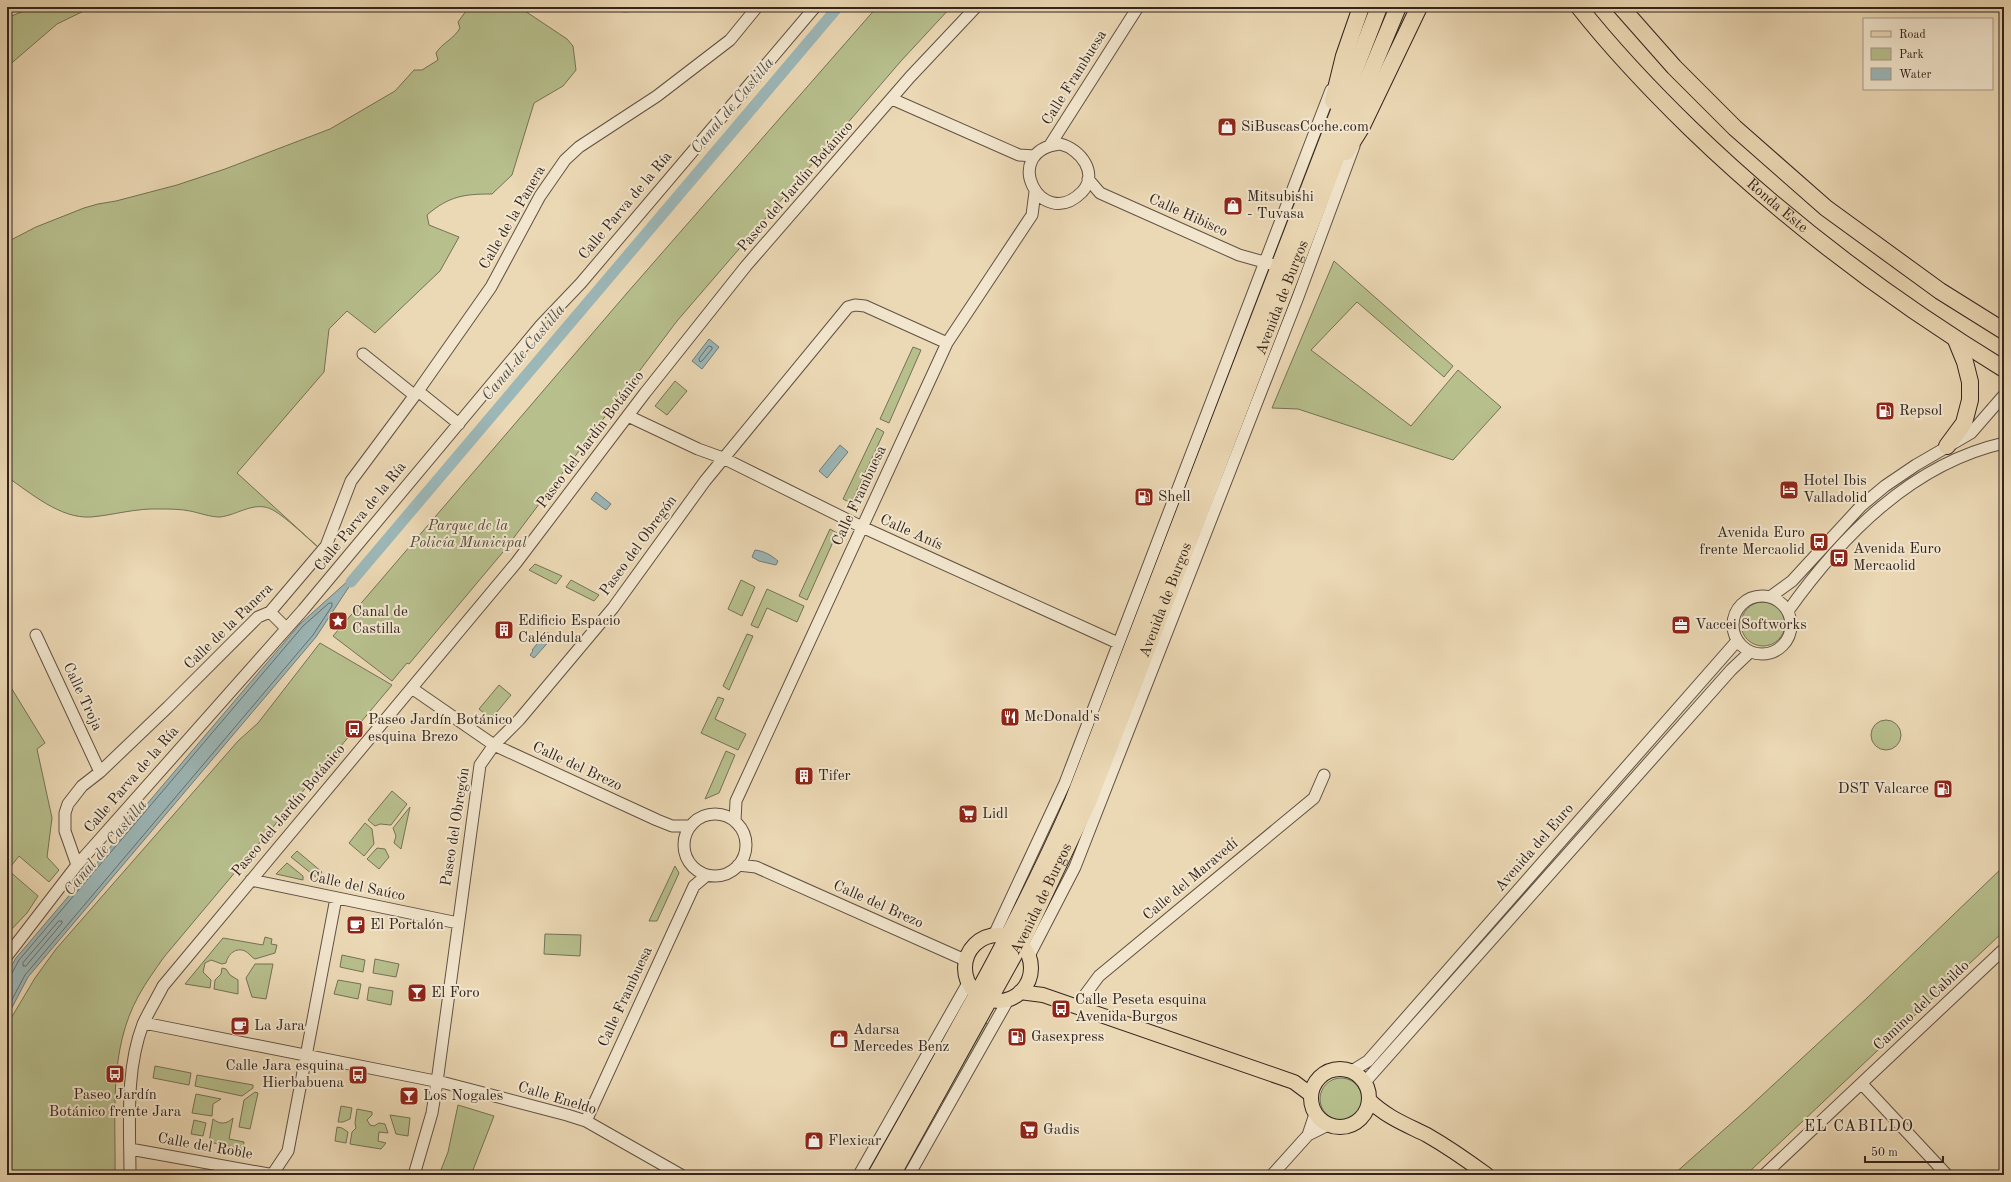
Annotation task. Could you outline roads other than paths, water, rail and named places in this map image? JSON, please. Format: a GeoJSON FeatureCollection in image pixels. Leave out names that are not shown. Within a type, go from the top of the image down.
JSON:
{"type":"FeatureCollection","features":[{"type":"Feature","properties":{"kind":"highway"},"geometry":{"type":"LineString","coordinates":[[1320,158],[1344,56],[1361,7]]}},
{"type":"Feature","properties":{"kind":"highway","name":"Avenida de Burgos"},"geometry":{"type":"LineString","coordinates":[[1008,938],[1062,860],[1089,800],[1123,692],[1237,378],[1278,267],[1379,7]]}},
{"type":"Feature","properties":{"kind":"highway","name":"Avenida de Burgos"},"geometry":{"type":"LineString","coordinates":[[1135,660],[1195,523],[1215,471],[1278,267],[1327,182],[1352,117],[1398,7]]}},
{"type":"Feature","properties":{"kind":"highway"},"geometry":{"type":"LineString","coordinates":[[1327,182],[1361,128],[1420,7]]}},
{"type":"Feature","properties":{"kind":"highway","name":"Ronda Este"},"geometry":{"type":"LineString","coordinates":[[1579,7],[1592,24],[1664,102],[1747,182],[1797,224],[1854,268],[1956,340],[2004,369]]}},
{"type":"Feature","properties":{"kind":"highway","name":"Ronda Este"},"geometry":{"type":"LineString","coordinates":[[1621,7],[1674,67],[1734,128],[1826,208],[1940,291],[2004,331]]}},
{"type":"Feature","properties":{"kind":"highway"},"geometry":{"type":"LineString","coordinates":[[1982,317],[2004,321]]}},
{"type":"Feature","properties":{"kind":"highway"},"geometry":{"type":"LineString","coordinates":[[1947,446],[1964,423],[1970,400],[1970,382],[1966,362],[1956,340]]}},
{"type":"Feature","properties":{"kind":"highway","name":"Avenida de Burgos"},"geometry":{"type":"LineString","coordinates":[[876,1175],[1008,938],[1051,851],[1081,780],[1123,692]]}},
{"type":"Feature","properties":{"kind":"highway","name":"Avenida de Burgos"},"geometry":{"type":"LineString","coordinates":[[892,1175],[906,1150],[978,992]]}},
{"type":"Feature","properties":{"kind":"main road"},"geometry":{"type":"LineString","coordinates":[[983,938],[1008,938],[1029,956],[1031,965],[1030,978],[1020,992],[1008,1000],[978,992],[964,968],[965,960],[974,945],[983,938]]}},
{"type":"Feature","properties":{"kind":"main road"},"geometry":{"type":"LineString","coordinates":[[1030,978],[1043,995]]}},
{"type":"Feature","properties":{"kind":"main road"},"geometry":{"type":"LineString","coordinates":[[1020,992],[1043,995],[1312,1088]]}},
{"type":"Feature","properties":{"kind":"main road"},"geometry":{"type":"LineString","coordinates":[[1340,1068],[1352,1071],[1365,1082],[1368,1090],[1367,1106],[1357,1122],[1347,1126],[1337,1127],[1328,1125],[1315,1114],[1312,1106],[1312,1088],[1321,1075],[1330,1070],[1340,1068]]}},
{"type":"Feature","properties":{"kind":"main road"},"geometry":{"type":"LineString","coordinates":[[1367,1106],[1429,1136],[1466,1159],[1487,1175]]}},
{"type":"Feature","properties":{"kind":"street","name":"Calle de la Panera"},"geometry":{"type":"LineString","coordinates":[[77,865],[66,831],[65,813],[68,804],[82,786],[100,772],[168,707],[258,617],[270,612],[326,546],[351,481],[416,393],[491,287],[540,196],[565,160],[579,147],[657,96],[730,40],[757,7]]}},
{"type":"Feature","properties":{"kind":"street","name":"Calle Parva de la Ría"},"geometry":{"type":"LineString","coordinates":[[7,956],[77,865],[348,557],[540,325],[581,283],[815,7]]}},
{"type":"Feature","properties":{"kind":"street","name":"Paseo del Jardín Botánico"},"geometry":{"type":"LineString","coordinates":[[130,1175],[131,1076],[136,1045],[144,1023],[163,986],[516,564],[628,416],[746,266],[892,100],[910,77],[976,7]]}},
{"type":"Feature","properties":{"kind":"street","name":"Calle Frambuesa"},"geometry":{"type":"LineString","coordinates":[[1050,146],[1138,7]]}},
{"type":"Feature","properties":{"kind":"street","name":"Avenida de Burgos"},"geometry":{"type":"LineString","coordinates":[[1008,938],[1044,828],[1065,783],[1202,424],[1278,267],[1344,56]]}},
{"type":"Feature","properties":{"kind":"street"},"geometry":{"type":"LineString","coordinates":[[892,100],[1019,155],[1035,156]]}},
{"type":"Feature","properties":{"kind":"street","name":"Avenida de Burgos"},"geometry":{"type":"LineString","coordinates":[[1029,956],[1075,868],[1298,297],[1361,128]]}},
{"type":"Feature","properties":{"kind":"street"},"geometry":{"type":"LineString","coordinates":[[1060,144],[1069,146],[1078,151],[1084,159],[1087,168],[1088,179],[1086,187],[1071,200],[1062,203],[1052,202],[1042,198],[1031,184],[1030,168],[1035,156],[1050,146],[1060,144]]}},
{"type":"Feature","properties":{"kind":"street"},"geometry":{"type":"LineString","coordinates":[[1019,155],[1030,168]]}},
{"type":"Feature","properties":{"kind":"street","name":"Calle Hibisco"},"geometry":{"type":"LineString","coordinates":[[1088,179],[1100,193],[1239,255],[1278,267]]}},
{"type":"Feature","properties":{"kind":"street","name":"Calle Frambuesa"},"geometry":{"type":"LineString","coordinates":[[1032,215],[1036,192]]}},
{"type":"Feature","properties":{"kind":"street","name":"Calle Hibisco"},"geometry":{"type":"LineString","coordinates":[[1079,194],[1100,193]]}},
{"type":"Feature","properties":{"kind":"street","name":"Calle Frambuesa"},"geometry":{"type":"LineString","coordinates":[[735,821],[736,801],[947,343],[1032,215],[1052,202]]}},
{"type":"Feature","properties":{"kind":"street"},"geometry":{"type":"LineString","coordinates":[[1278,267],[1300,275],[1298,297]]}},
{"type":"Feature","properties":{"kind":"street","name":"Paseo del Obregón"},"geometry":{"type":"LineString","coordinates":[[414,1175],[430,1119],[437,1082],[480,765],[494,745],[519,720],[613,608],[723,458],[848,307],[856,305],[865,306],[947,343]]}},
{"type":"Feature","properties":{"kind":"street"},"geometry":{"type":"LineString","coordinates":[[363,354],[459,424]]}},
{"type":"Feature","properties":{"kind":"street"},"geometry":{"type":"LineString","coordinates":[[1202,424],[1237,378]]}},
{"type":"Feature","properties":{"kind":"street"},"geometry":{"type":"LineString","coordinates":[[1770,597],[1792,581],[1861,506],[1892,482],[1947,446],[1971,433],[2004,394]]}},
{"type":"Feature","properties":{"kind":"street"},"geometry":{"type":"LineString","coordinates":[[1215,471],[1252,414]]}},
{"type":"Feature","properties":{"kind":"street","name":"Calle Anís"},"geometry":{"type":"LineString","coordinates":[[628,416],[691,446],[723,458],[829,509],[862,527],[1118,643]]}},
{"type":"Feature","properties":{"kind":"street"},"geometry":{"type":"LineString","coordinates":[[1788,611],[1803,590],[1834,554],[1871,515],[1897,493],[1919,478],[1950,462],[1982,449],[2004,443]]}},
{"type":"Feature","properties":{"kind":"street"},"geometry":{"type":"LineString","coordinates":[[1183,594],[1195,523]]}},
{"type":"Feature","properties":{"kind":"street"},"geometry":{"type":"LineString","coordinates":[[1770,597],[1781,603],[1788,611],[1791,626],[1786,642],[1775,651],[1768,654],[1750,652],[1737,641],[1732,625],[1734,614],[1739,607],[1751,598],[1770,597]]}},
{"type":"Feature","properties":{"kind":"street"},"geometry":{"type":"LineString","coordinates":[[270,612],[286,628]]}},
{"type":"Feature","properties":{"kind":"street"},"geometry":{"type":"LineString","coordinates":[[1124,627],[1123,647],[1135,660],[1149,663],[1160,652]]}},
{"type":"Feature","properties":{"kind":"street","name":"Calle Troja"},"geometry":{"type":"LineString","coordinates":[[36,635],[100,772]]}},
{"type":"Feature","properties":{"kind":"street","name":"Avenida del Euro"},"geometry":{"type":"LineString","coordinates":[[1352,1071],[1368,1061],[1737,641]]}},
{"type":"Feature","properties":{"kind":"street","name":"Avenida del Euro"},"geometry":{"type":"LineString","coordinates":[[1365,1082],[1726,676],[1750,652]]}},
{"type":"Feature","properties":{"kind":"street","name":"Calle del Brezo"},"geometry":{"type":"LineString","coordinates":[[413,689],[494,745],[672,826],[690,826]]}},
{"type":"Feature","properties":{"kind":"street"},"geometry":{"type":"LineString","coordinates":[[1096,701],[1107,691],[1123,692],[1133,705],[1132,720]]}},
{"type":"Feature","properties":{"kind":"street","name":"Calle del Maravedí"},"geometry":{"type":"LineString","coordinates":[[1076,1007],[1099,976],[1314,798],[1324,775]]}},
{"type":"Feature","properties":{"kind":"street"},"geometry":{"type":"LineString","coordinates":[[1044,828],[1054,822],[1081,780]]}},
{"type":"Feature","properties":{"kind":"street"},"geometry":{"type":"LineString","coordinates":[[1085,843],[1089,800]]}},
{"type":"Feature","properties":{"kind":"street","name":"Calle Frambuesa"},"geometry":{"type":"LineString","coordinates":[[719,814],[736,801]]}},
{"type":"Feature","properties":{"kind":"street"},"geometry":{"type":"LineString","coordinates":[[719,814],[735,821],[744,833],[746,843],[745,854],[738,865],[726,874],[717,876],[707,875],[694,868],[685,855],[685,835],[690,826],[706,815],[719,814]]}},
{"type":"Feature","properties":{"kind":"street","name":"Calle del Brezo"},"geometry":{"type":"LineString","coordinates":[[672,826],[684,842]]}},
{"type":"Feature","properties":{"kind":"street","name":"Calle del Brezo"},"geometry":{"type":"LineString","coordinates":[[745,854],[756,867]]}},
{"type":"Feature","properties":{"kind":"street","name":"Calle del Brezo"},"geometry":{"type":"LineString","coordinates":[[738,865],[756,867],[965,960]]}},
{"type":"Feature","properties":{"kind":"street","name":"Calle Frambuesa"},"geometry":{"type":"LineString","coordinates":[[586,1121],[694,886],[694,868]]}},
{"type":"Feature","properties":{"kind":"street","name":"Calle Frambuesa"},"geometry":{"type":"LineString","coordinates":[[694,886],[707,875]]}},
{"type":"Feature","properties":{"kind":"street","name":"Calle del Saúco"},"geometry":{"type":"LineString","coordinates":[[251,880],[458,923]]}},
{"type":"Feature","properties":{"kind":"street"},"geometry":{"type":"LineString","coordinates":[[272,1175],[288,1151],[336,898]]}},
{"type":"Feature","properties":{"kind":"street","name":"Camino del Cabildo"},"geometry":{"type":"LineString","coordinates":[[1764,1175],[2004,949]]}},
{"type":"Feature","properties":{"kind":"street","name":"Avenida de Burgos"},"geometry":{"type":"LineString","coordinates":[[859,1175],[884,1131],[978,992]]}},
{"type":"Feature","properties":{"kind":"street"},"geometry":{"type":"LineString","coordinates":[[909,1175],[1008,1000]]}},
{"type":"Feature","properties":{"kind":"street","name":"Calle Eneldo"},"geometry":{"type":"LineString","coordinates":[[144,1023],[437,1082],[586,1121],[681,1175]]}},
{"type":"Feature","properties":{"kind":"street"},"geometry":{"type":"LineString","coordinates":[[1862,1084],[1947,1175]]}},
{"type":"Feature","properties":{"kind":"street"},"geometry":{"type":"LineString","coordinates":[[906,1150],[916,1147],[950,1101]]}},
{"type":"Feature","properties":{"kind":"street"},"geometry":{"type":"LineString","coordinates":[[1272,1175],[1308,1134],[1315,1114]]}},
{"type":"Feature","properties":{"kind":"street"},"geometry":{"type":"LineString","coordinates":[[1308,1134],[1328,1125]]}},
{"type":"Feature","properties":{"kind":"street"},"geometry":{"type":"LineString","coordinates":[[863,1175],[884,1131]]}},
{"type":"Feature","properties":{"kind":"street","name":"Calle del Roble"},"geometry":{"type":"LineString","coordinates":[[130,1149],[272,1175]]}},
{"type":"Feature","properties":{"kind":"water"},"geometry":{"type":"Polygon","coordinates":[[[709,339],[719,347],[702,369],[692,361],[709,339]]]}},
{"type":"Feature","properties":{"kind":"water"},"geometry":{"type":"Polygon","coordinates":[[[840,445],[848,452],[827,478],[819,471],[840,445]]]}},
{"type":"Feature","properties":{"kind":"water"},"geometry":{"type":"Polygon","coordinates":[[[596,492],[611,504],[606,510],[591,499],[596,492]]]}},
{"type":"Feature","properties":{"kind":"water"},"geometry":{"type":"Polygon","coordinates":[[[755,550],[764,552],[773,557],[778,561],[776,565],[759,561],[752,557],[755,550]]]}},
{"type":"Feature","properties":{"kind":"water"},"geometry":{"type":"Polygon","coordinates":[[[360,570],[316,637],[28,977],[7,1017],[7,973],[16,958],[300,624],[360,570]]]}},
{"type":"Feature","properties":{"kind":"water"},"geometry":{"type":"Polygon","coordinates":[[[547,632],[553,637],[534,658],[530,655],[533,651],[532,650],[547,632]]]}},
{"type":"Feature","properties":{"kind":"waterway","name":"Canal de Castilla"},"geometry":{"type":"LineString","coordinates":[[351,582],[838,7]]}},
{"type":"Feature","properties":{"kind":"place","name":"SiBuscasCoche.com"},"geometry":{"type":"Point","coordinates":[1227,127]}},
{"type":"Feature","properties":{"kind":"place","name":"Mitsubishi - Tuvasa"},"geometry":{"type":"Point","coordinates":[1233,206]}},
{"type":"Feature","properties":{"kind":"place","name":"Repsol"},"geometry":{"type":"Point","coordinates":[1885,411]}},
{"type":"Feature","properties":{"kind":"place","name":"Hotel Ibis Valladolid"},"geometry":{"type":"Point","coordinates":[1789,490]}},
{"type":"Feature","properties":{"kind":"place","name":"Shell"},"geometry":{"type":"Point","coordinates":[1144,497]}},
{"type":"Feature","properties":{"kind":"place","name":"Avenida Euro frente Mercaolid"},"geometry":{"type":"Point","coordinates":[1819,542]}},
{"type":"Feature","properties":{"kind":"place","name":"Avenida Euro Mercaolid"},"geometry":{"type":"Point","coordinates":[1839,558]}},
{"type":"Feature","properties":{"kind":"place","name":"Canal de Castilla"},"geometry":{"type":"Point","coordinates":[338,621]}},
{"type":"Feature","properties":{"kind":"place","name":"Vaccei Softworks"},"geometry":{"type":"Point","coordinates":[1681,625]}},
{"type":"Feature","properties":{"kind":"place","name":"Edificio Espacio Caléndula"},"geometry":{"type":"Point","coordinates":[504,630]}},
{"type":"Feature","properties":{"kind":"place","name":"McDonald's"},"geometry":{"type":"Point","coordinates":[1010,717]}},
{"type":"Feature","properties":{"kind":"place","name":"Paseo Jardín Botánico esquina Brezo"},"geometry":{"type":"Point","coordinates":[354,729]}},
{"type":"Feature","properties":{"kind":"place","name":"Tifer"},"geometry":{"type":"Point","coordinates":[804,776]}},
{"type":"Feature","properties":{"kind":"place","name":"DST Valcarce"},"geometry":{"type":"Point","coordinates":[1943,789]}},
{"type":"Feature","properties":{"kind":"place","name":"Lidl"},"geometry":{"type":"Point","coordinates":[968,814]}},
{"type":"Feature","properties":{"kind":"place","name":"El Portalón"},"geometry":{"type":"Point","coordinates":[356,925]}},
{"type":"Feature","properties":{"kind":"place","name":"El Foro"},"geometry":{"type":"Point","coordinates":[417,993]}},
{"type":"Feature","properties":{"kind":"place","name":"Calle Peseta esquina Avenida Burgos"},"geometry":{"type":"Point","coordinates":[1061,1009]}},
{"type":"Feature","properties":{"kind":"place","name":"La Jara"},"geometry":{"type":"Point","coordinates":[240,1026]}},
{"type":"Feature","properties":{"kind":"place","name":"Gasexpress"},"geometry":{"type":"Point","coordinates":[1017,1037]}},
{"type":"Feature","properties":{"kind":"place","name":"Adarsa Mercedes Benz"},"geometry":{"type":"Point","coordinates":[839,1039]}},
{"type":"Feature","properties":{"kind":"place","name":"Paseo Jardín Botánico frente Jara"},"geometry":{"type":"Point","coordinates":[115,1074]}},
{"type":"Feature","properties":{"kind":"place","name":"Calle Jara esquina Hierbabuena"},"geometry":{"type":"Point","coordinates":[358,1075]}},
{"type":"Feature","properties":{"kind":"place","name":"Los Nogales"},"geometry":{"type":"Point","coordinates":[409,1096]}},
{"type":"Feature","properties":{"kind":"place","name":"Gadis"},"geometry":{"type":"Point","coordinates":[1029,1130]}},
{"type":"Feature","properties":{"kind":"place","name":"Flexicar"},"geometry":{"type":"Point","coordinates":[814,1141]}},
{"type":"Feature","properties":{"kind":"district","name":"EL CABILDO"},"geometry":{"type":"Point","coordinates":[1859,1127]}},
{"type":"Feature","properties":{"kind":"park label","name":"Parque de la Policía Municipal"},"geometry":{"type":"Point","coordinates":[468,534]}}]}
